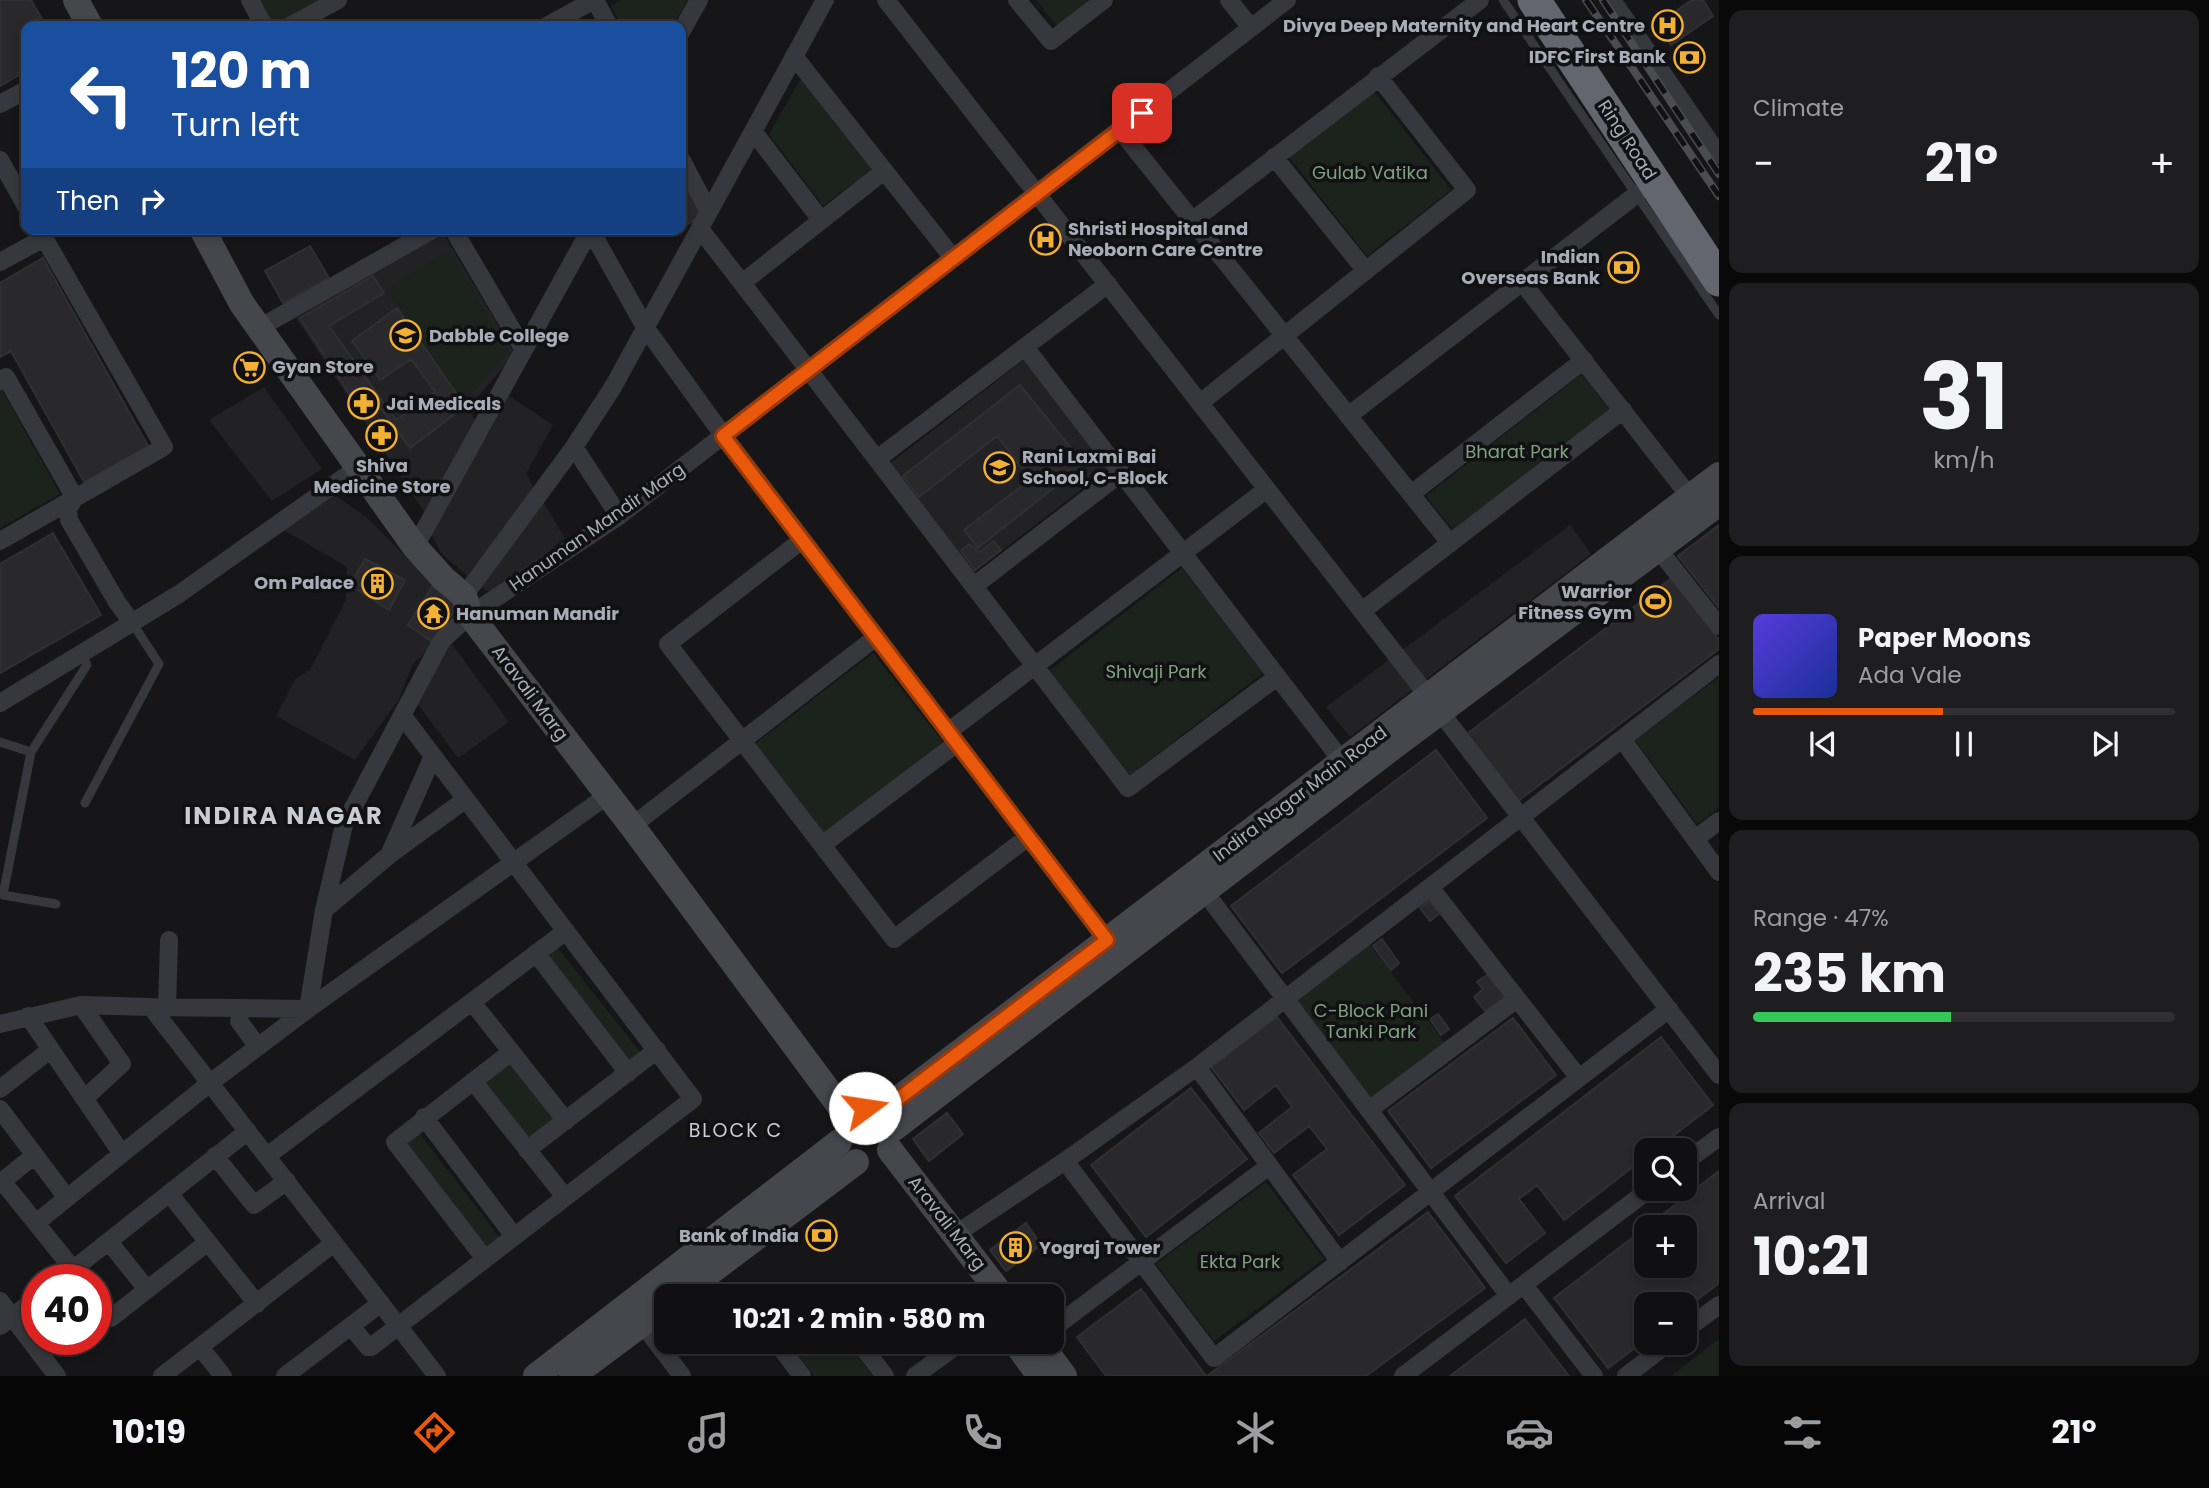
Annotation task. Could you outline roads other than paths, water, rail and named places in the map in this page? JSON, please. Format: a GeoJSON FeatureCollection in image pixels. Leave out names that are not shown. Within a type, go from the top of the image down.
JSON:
{"type":"FeatureCollection","features":[{"type":"Feature","properties":{"kind":"highway","name":"Ring Road"},"geometry":{"type":"LineString","coordinates":[[1534,0],[1719,280]]}},
{"type":"Feature","properties":{"kind":"highway","name":"Ring Road"},"geometry":{"type":"LineString","coordinates":[[1558,0],[1719,240]]}},
{"type":"Feature","properties":{"kind":"street"},"geometry":{"type":"LineString","coordinates":[[76,0],[87,21]]}},
{"type":"Feature","properties":{"kind":"street"},"geometry":{"type":"LineString","coordinates":[[250,0],[261,21]]}},
{"type":"Feature","properties":{"kind":"street"},"geometry":{"type":"LineString","coordinates":[[299,21],[338,0]]}},
{"type":"Feature","properties":{"kind":"street"},"geometry":{"type":"LineString","coordinates":[[556,21],[594,0],[606,21]]}},
{"type":"Feature","properties":{"kind":"street"},"geometry":{"type":"LineString","coordinates":[[686,23],[699,0]]}},
{"type":"Feature","properties":{"kind":"street"},"geometry":{"type":"LineString","coordinates":[[307,1009],[324,910],[344,825],[442,640],[613,387],[825,0]]}},
{"type":"Feature","properties":{"kind":"street"},"geometry":{"type":"LineString","coordinates":[[886,0],[1719,1075]]}},
{"type":"Feature","properties":{"kind":"street"},"geometry":{"type":"LineString","coordinates":[[1017,0],[1051,41],[1104,0]]}},
{"type":"Feature","properties":{"kind":"street"},"geometry":{"type":"LineString","coordinates":[[1229,0],[1251,28]]}},
{"type":"Feature","properties":{"kind":"street","name":"Hanuman Mandir Marg"},"geometry":{"type":"LineString","coordinates":[[467,606],[619,516],[1287,0]]}},
{"type":"Feature","properties":{"kind":"street"},"geometry":{"type":"LineString","coordinates":[[1192,220],[1480,0]]}},
{"type":"Feature","properties":{"kind":"street"},"geometry":{"type":"LineString","coordinates":[[1616,1],[1719,155]]}},
{"type":"Feature","properties":{"kind":"street"},"geometry":{"type":"LineString","coordinates":[[794,56],[953,258]]}},
{"type":"Feature","properties":{"kind":"street"},"geometry":{"type":"LineString","coordinates":[[1200,403],[1467,190],[1378,76]]}},
{"type":"Feature","properties":{"kind":"street"},"geometry":{"type":"LineString","coordinates":[[0,104],[21,93]]}},
{"type":"Feature","properties":{"kind":"street"},"geometry":{"type":"LineString","coordinates":[[1120,130],[1450,543]]}},
{"type":"Feature","properties":{"kind":"street"},"geometry":{"type":"LineString","coordinates":[[753,131],[821,220]]}},
{"type":"Feature","properties":{"kind":"street"},"geometry":{"type":"LineString","coordinates":[[1274,157],[1366,271]]}},
{"type":"Feature","properties":{"kind":"street"},"geometry":{"type":"LineString","coordinates":[[0,160],[21,197]]}},
{"type":"Feature","properties":{"kind":"street"},"geometry":{"type":"LineString","coordinates":[[686,168],[709,212]]}},
{"type":"Feature","properties":{"kind":"street"},"geometry":{"type":"LineString","coordinates":[[742,283],[884,171]]}},
{"type":"Feature","properties":{"kind":"street"},"geometry":{"type":"LineString","coordinates":[[1348,416],[1637,194]]}},
{"type":"Feature","properties":{"kind":"street"},"geometry":{"type":"LineString","coordinates":[[699,229],[1128,788],[1278,677]]}},
{"type":"Feature","properties":{"kind":"street"},"geometry":{"type":"LineString","coordinates":[[0,262],[39,235]]}},
{"type":"Feature","properties":{"kind":"street"},"geometry":{"type":"LineString","coordinates":[[0,541],[164,447],[43,235]]}},
{"type":"Feature","properties":{"kind":"street","name":"Aravali Marg"},"geometry":{"type":"LineString","coordinates":[[205,235],[242,304],[415,547],[467,606],[847,1116],[865,1108],[873,1143],[971,1284]]}},
{"type":"Feature","properties":{"kind":"street"},"geometry":{"type":"LineString","coordinates":[[259,328],[423,235]]}},
{"type":"Feature","properties":{"kind":"street"},"geometry":{"type":"LineString","coordinates":[[457,235],[524,350]]}},
{"type":"Feature","properties":{"kind":"street"},"geometry":{"type":"LineString","coordinates":[[415,547],[587,235]]}},
{"type":"Feature","properties":{"kind":"street"},"geometry":{"type":"LineString","coordinates":[[593,235],[645,327],[723,436],[1113,948]]}},
{"type":"Feature","properties":{"kind":"street"},"geometry":{"type":"LineString","coordinates":[[1522,282],[1690,497]]}},
{"type":"Feature","properties":{"kind":"street"},"geometry":{"type":"LineString","coordinates":[[877,459],[1108,285]]}},
{"type":"Feature","properties":{"kind":"street"},"geometry":{"type":"LineString","coordinates":[[1025,347],[1342,761]]}},
{"type":"Feature","properties":{"kind":"street"},"geometry":{"type":"LineString","coordinates":[[1411,494],[1584,360]]}},
{"type":"Feature","properties":{"kind":"street"},"geometry":{"type":"LineString","coordinates":[[0,381],[6,377],[75,498]]}},
{"type":"Feature","properties":{"kind":"street"},"geometry":{"type":"LineString","coordinates":[[1362,611],[1623,410]]}},
{"type":"Feature","properties":{"kind":"street"},"geometry":{"type":"LineString","coordinates":[[574,447],[619,516]]}},
{"type":"Feature","properties":{"kind":"street"},"geometry":{"type":"LineString","coordinates":[[0,703],[179,594],[357,468]]}},
{"type":"Feature","properties":{"kind":"street"},"geometry":{"type":"LineString","coordinates":[[974,586],[1121,473]]}},
{"type":"Feature","properties":{"kind":"street","name":"Indira Nagar Main Road"},"geometry":{"type":"LineString","coordinates":[[1113,948],[1204,891],[1719,475]]}},
{"type":"Feature","properties":{"kind":"street"},"geometry":{"type":"LineString","coordinates":[[822,845],[1035,666],[1267,489]]}},
{"type":"Feature","properties":{"kind":"street"},"geometry":{"type":"LineString","coordinates":[[75,498],[68,508],[69,520],[133,624]]}},
{"type":"Feature","properties":{"kind":"street","name":"Indira Nagar Main Road"},"geometry":{"type":"LineString","coordinates":[[694,1284],[873,1143],[1342,761],[1434,704],[1658,549],[1719,503]]}},
{"type":"Feature","properties":{"kind":"street"},"geometry":{"type":"LineString","coordinates":[[802,540],[667,644],[894,939],[1028,837]]}},
{"type":"Feature","properties":{"kind":"street"},"geometry":{"type":"LineString","coordinates":[[1658,549],[1719,626]]}},
{"type":"Feature","properties":{"kind":"street"},"geometry":{"type":"LineString","coordinates":[[632,826],[876,637]]}},
{"type":"Feature","properties":{"kind":"street"},"geometry":{"type":"LineString","coordinates":[[956,1234],[1197,1067],[1719,664]]}},
{"type":"Feature","properties":{"kind":"street"},"geometry":{"type":"LineString","coordinates":[[351,1326],[370,1348],[693,1099],[402,715]]}},
{"type":"Feature","properties":{"kind":"street"},"geometry":{"type":"LineString","coordinates":[[1622,739],[1719,872]]}},
{"type":"Feature","properties":{"kind":"street"},"geometry":{"type":"LineString","coordinates":[[388,856],[433,756]]}},
{"type":"Feature","properties":{"kind":"street"},"geometry":{"type":"LineString","coordinates":[[36,1223],[307,1009],[608,795]]}},
{"type":"Feature","properties":{"kind":"street"},"geometry":{"type":"LineString","coordinates":[[324,910],[388,856],[466,799]]}},
{"type":"Feature","properties":{"kind":"street"},"geometry":{"type":"LineString","coordinates":[[1695,839],[1719,821]]}},
{"type":"Feature","properties":{"kind":"street"},"geometry":{"type":"LineString","coordinates":[[1430,887],[1579,1078]]}},
{"type":"Feature","properties":{"kind":"street"},"geometry":{"type":"LineString","coordinates":[[1204,891],[1509,1296]]}},
{"type":"Feature","properties":{"kind":"street"},"geometry":{"type":"LineString","coordinates":[[267,1156],[566,931]]}},
{"type":"Feature","properties":{"kind":"street"},"geometry":{"type":"LineString","coordinates":[[169,940],[159,1008],[210,1083],[437,1376]]}},
{"type":"Feature","properties":{"kind":"street"},"geometry":{"type":"LineString","coordinates":[[537,953],[628,1073]]}},
{"type":"Feature","properties":{"kind":"street"},"geometry":{"type":"LineString","coordinates":[[1369,1110],[1517,999]]}},
{"type":"Feature","properties":{"kind":"street"},"geometry":{"type":"LineString","coordinates":[[472,1002],[566,1121]]}},
{"type":"Feature","properties":{"kind":"street"},"geometry":{"type":"LineString","coordinates":[[0,1024],[81,1005],[307,1009]]}},
{"type":"Feature","properties":{"kind":"street"},"geometry":{"type":"LineString","coordinates":[[81,1005],[122,1064],[84,1099]]}},
{"type":"Feature","properties":{"kind":"street"},"geometry":{"type":"LineString","coordinates":[[1065,1161],[1214,1358],[1669,1009]]}},
{"type":"Feature","properties":{"kind":"street"},"geometry":{"type":"LineString","coordinates":[[28,1016],[122,1154]]}},
{"type":"Feature","properties":{"kind":"street"},"geometry":{"type":"LineString","coordinates":[[239,1021],[258,1046]]}},
{"type":"Feature","properties":{"kind":"street"},"geometry":{"type":"LineString","coordinates":[[0,1089],[50,1050]]}},
{"type":"Feature","properties":{"kind":"street"},"geometry":{"type":"LineString","coordinates":[[527,1150],[657,1050]]}},
{"type":"Feature","properties":{"kind":"street"},"geometry":{"type":"LineString","coordinates":[[485,1259],[395,1142],[511,1052]]}},
{"type":"Feature","properties":{"kind":"street"},"geometry":{"type":"LineString","coordinates":[[1197,1067],[1340,1262]]}},
{"type":"Feature","properties":{"kind":"street"},"geometry":{"type":"LineString","coordinates":[[473,1081],[565,1197]]}},
{"type":"Feature","properties":{"kind":"street"},"geometry":{"type":"LineString","coordinates":[[0,1109],[67,1198]]}},
{"type":"Feature","properties":{"kind":"street"},"geometry":{"type":"LineString","coordinates":[[424,1117],[514,1236]]}},
{"type":"Feature","properties":{"kind":"street"},"geometry":{"type":"LineString","coordinates":[[85,1264],[248,1131]]}},
{"type":"Feature","properties":{"kind":"street"},"geometry":{"type":"LineString","coordinates":[[1697,1153],[1719,1137]]}},
{"type":"Feature","properties":{"kind":"street","name":"Aravali Marg"},"geometry":{"type":"LineString","coordinates":[[873,1143],[956,1234],[993,1284]]}},
{"type":"Feature","properties":{"kind":"street","name":"Indira Nagar Main Road"},"geometry":{"type":"LineString","coordinates":[[536,1376],[873,1143]]}},
{"type":"Feature","properties":{"kind":"street"},"geometry":{"type":"LineString","coordinates":[[35,1156],[1,1182],[36,1223],[64,1264]]}},
{"type":"Feature","properties":{"kind":"street"},"geometry":{"type":"LineString","coordinates":[[215,1156],[254,1205],[287,1181]]}},
{"type":"Feature","properties":{"kind":"street"},"geometry":{"type":"LineString","coordinates":[[1064,1320],[1269,1166]]}},
{"type":"Feature","properties":{"kind":"street"},"geometry":{"type":"LineString","coordinates":[[169,1193],[257,1304]]}},
{"type":"Feature","properties":{"kind":"street"},"geometry":{"type":"LineString","coordinates":[[1404,1376],[1634,1201]]}},
{"type":"Feature","properties":{"kind":"street"},"geometry":{"type":"LineString","coordinates":[[109,1242],[146,1288]]}},
{"type":"Feature","properties":{"kind":"street"},"geometry":{"type":"LineString","coordinates":[[112,1317],[208,1242]]}},
{"type":"Feature","properties":{"kind":"street"},"geometry":{"type":"LineString","coordinates":[[162,1376],[334,1243]]}},
{"type":"Feature","properties":{"kind":"street"},"geometry":{"type":"LineString","coordinates":[[1524,1284],[1594,1376]]}},
{"type":"Feature","properties":{"kind":"street"},"geometry":{"type":"LineString","coordinates":[[0,1301],[6,1321],[57,1376]]}},
{"type":"Feature","properties":{"kind":"street"},"geometry":{"type":"LineString","coordinates":[[293,1374],[381,1303]]}},
{"type":"Feature","properties":{"kind":"street"},"geometry":{"type":"LineString","coordinates":[[1697,1322],[1719,1306]]}},
{"type":"Feature","properties":{"kind":"street"},"geometry":{"type":"LineString","coordinates":[[6,1321],[21,1310]]}},
{"type":"Feature","properties":{"kind":"street"},"geometry":{"type":"LineString","coordinates":[[572,1376],[654,1314]]}},
{"type":"Feature","properties":{"kind":"street"},"geometry":{"type":"LineString","coordinates":[[642,1323],[682,1376]]}},
{"type":"Feature","properties":{"kind":"street"},"geometry":{"type":"LineString","coordinates":[[200,1347],[223,1376]]}},
{"type":"Feature","properties":{"kind":"street"},"geometry":{"type":"LineString","coordinates":[[787,1354],[802,1376]]}},
{"type":"Feature","properties":{"kind":"street"},"geometry":{"type":"LineString","coordinates":[[868,1354],[885,1376]]}},
{"type":"Feature","properties":{"kind":"street"},"geometry":{"type":"LineString","coordinates":[[915,1376],[945,1354]]}},
{"type":"Feature","properties":{"kind":"street"},"geometry":{"type":"LineString","coordinates":[[1031,1354],[1040,1376]]}},
{"type":"Feature","properties":{"kind":"street"},"geometry":{"type":"LineString","coordinates":[[1038,1354],[1065,1376]]}},
{"type":"Feature","properties":{"kind":"street"},"geometry":{"type":"LineString","coordinates":[[1626,1376],[1653,1355]]}},
{"type":"Feature","properties":{"kind":"lane"},"geometry":{"type":"LineString","coordinates":[[1503,0],[1719,315]]}},
{"type":"Feature","properties":{"kind":"lane"},"geometry":{"type":"LineString","coordinates":[[85,803],[159,664],[133,624]]}},
{"type":"Feature","properties":{"kind":"lane"},"geometry":{"type":"LineString","coordinates":[[56,904],[3,895],[30,752],[87,665],[82,654]]}},
{"type":"Feature","properties":{"kind":"lane"},"geometry":{"type":"LineString","coordinates":[[0,742],[30,752]]}},
{"type":"Feature","properties":{"kind":"railway"},"geometry":{"type":"LineString","coordinates":[[1586,0],[1719,196]]}},
{"type":"Feature","properties":{"kind":"railway"},"geometry":{"type":"LineString","coordinates":[[1603,0],[1719,174]]}},
{"type":"Feature","properties":{"kind":"place","name":"Divya Deep Maternity and Heart Centre"},"geometry":{"type":"Point","coordinates":[1668,26]}},
{"type":"Feature","properties":{"kind":"place","name":"IDFC First Bank"},"geometry":{"type":"Point","coordinates":[1689,57]}},
{"type":"Feature","properties":{"kind":"place","name":"Shristi Hospital and Neoborn Care Centre"},"geometry":{"type":"Point","coordinates":[1045,239]}},
{"type":"Feature","properties":{"kind":"place","name":"Indian Overseas Bank"},"geometry":{"type":"Point","coordinates":[1623,267]}},
{"type":"Feature","properties":{"kind":"place","name":"Dabble College"},"geometry":{"type":"Point","coordinates":[406,336]}},
{"type":"Feature","properties":{"kind":"place","name":"Gyan Store"},"geometry":{"type":"Point","coordinates":[249,367]}},
{"type":"Feature","properties":{"kind":"place","name":"Jai Medicals"},"geometry":{"type":"Point","coordinates":[363,404]}},
{"type":"Feature","properties":{"kind":"place","name":"Shiva Medicine Store"},"geometry":{"type":"Point","coordinates":[382,436]}},
{"type":"Feature","properties":{"kind":"place","name":"Rani Laxmi Bai School, C-Block"},"geometry":{"type":"Point","coordinates":[999,467]}},
{"type":"Feature","properties":{"kind":"place","name":"Om Palace"},"geometry":{"type":"Point","coordinates":[377,583]}},
{"type":"Feature","properties":{"kind":"place","name":"Warrior Fitness Gym"},"geometry":{"type":"Point","coordinates":[1655,602]}},
{"type":"Feature","properties":{"kind":"place","name":"Hanuman Mandir"},"geometry":{"type":"Point","coordinates":[433,614]}},
{"type":"Feature","properties":{"kind":"place","name":"Bank of India"},"geometry":{"type":"Point","coordinates":[822,1236]}},
{"type":"Feature","properties":{"kind":"place","name":"Yograj Tower"},"geometry":{"type":"Point","coordinates":[1016,1248]}},
{"type":"Feature","properties":{"kind":"district","name":"INDIRA NAGAR"},"geometry":{"type":"Point","coordinates":[284,816]}},
{"type":"Feature","properties":{"kind":"district","name":"BLOCK C"},"geometry":{"type":"Point","coordinates":[736,1130]}},
{"type":"Feature","properties":{"kind":"park label","name":"Gulab Vatika"},"geometry":{"type":"Point","coordinates":[1370,173]}},
{"type":"Feature","properties":{"kind":"park label","name":"Bharat Park"},"geometry":{"type":"Point","coordinates":[1517,452]}},
{"type":"Feature","properties":{"kind":"park label","name":"Shivaji Park"},"geometry":{"type":"Point","coordinates":[1156,672]}},
{"type":"Feature","properties":{"kind":"park label","name":"C-Block Pani Tanki Park"},"geometry":{"type":"Point","coordinates":[1371,1021]}},
{"type":"Feature","properties":{"kind":"park label","name":"Ekta Park"},"geometry":{"type":"Point","coordinates":[1240,1262]}}]}
